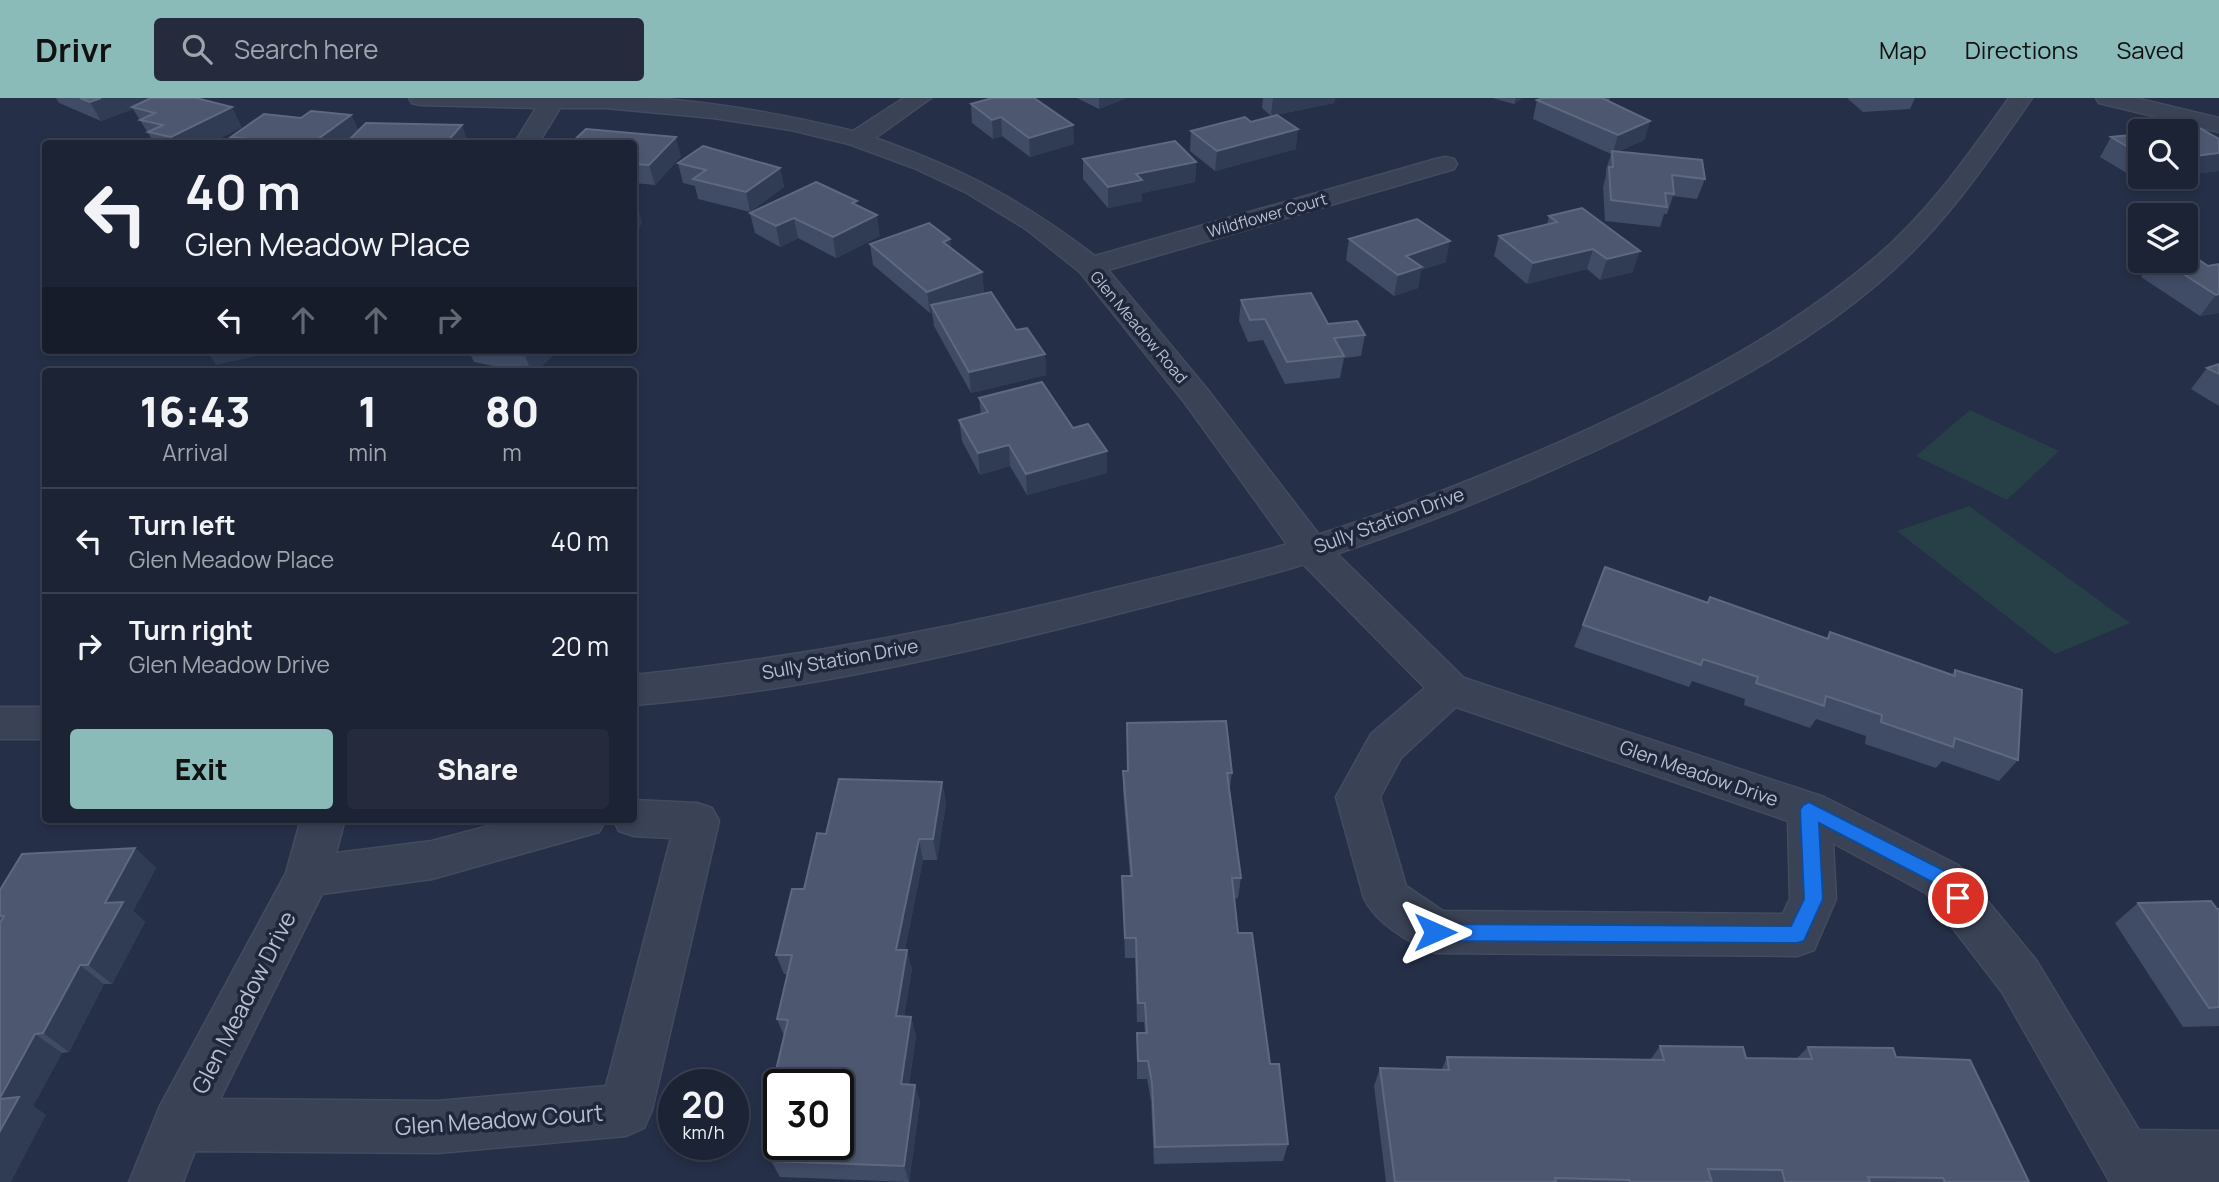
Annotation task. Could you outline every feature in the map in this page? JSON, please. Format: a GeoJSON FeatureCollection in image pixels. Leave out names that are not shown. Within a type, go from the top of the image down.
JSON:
{"type":"FeatureCollection","features":[{"type":"Feature","properties":{"kind":"street","name":"Glen Meadow Road"},"geometry":{"type":"LineString","coordinates":[[421,98],[486,102],[607,100],[755,117],[856,139],[923,163],[976,188],[1035,223],[1090,267],[1196,396],[1310,550]]}},
{"type":"Feature","properties":{"kind":"street"},"geometry":{"type":"LineString","coordinates":[[856,139],[920,98]]}},
{"type":"Feature","properties":{"kind":"street","name":"Sully Station Drive"},"geometry":{"type":"LineString","coordinates":[[637,690],[888,652],[1062,615],[1310,550],[1437,505],[1598,438],[1718,378],[1816,317],[1888,261],[1940,210],[2021,98]]}},
{"type":"Feature","properties":{"kind":"street"},"geometry":{"type":"LineString","coordinates":[[2107,98],[2219,125]]}},
{"type":"Feature","properties":{"kind":"street"},"geometry":{"type":"LineString","coordinates":[[528,140],[552,102]]}},
{"type":"Feature","properties":{"kind":"street","name":"Wildflower Court"},"geometry":{"type":"LineString","coordinates":[[1090,267],[1445,164]]}},
{"type":"Feature","properties":{"kind":"street","name":"Glen Meadow Drive"},"geometry":{"type":"LineString","coordinates":[[1310,550],[1450,690],[1809,810],[1942,878],[2019,976],[2133,1170]]}},
{"type":"Feature","properties":{"kind":"street"},"geometry":{"type":"LineString","coordinates":[[1450,690],[1386,746],[1358,797],[1387,898],[1435,932],[1797,934],[1813,899],[1809,810]]}},
{"type":"Feature","properties":{"kind":"street"},"geometry":{"type":"LineString","coordinates":[[0,723],[42,723]]}},
{"type":"Feature","properties":{"kind":"street","name":"Glen Meadow Court"},"geometry":{"type":"LineString","coordinates":[[179,1125],[438,1128],[626,1110],[697,821],[637,818]]}},
{"type":"Feature","properties":{"kind":"street","name":"Glen Meadow Drive"},"geometry":{"type":"LineString","coordinates":[[156,1182],[179,1125],[308,876],[322,823]]}},
{"type":"Feature","properties":{"kind":"street"},"geometry":{"type":"LineString","coordinates":[[308,876],[432,860],[569,823]]}},
{"type":"Feature","properties":{"kind":"street"},"geometry":{"type":"LineString","coordinates":[[2133,1170],[2219,1158]]}},
{"type":"Feature","properties":{"kind":"shaded area"},"geometry":{"type":"Polygon","coordinates":[[[1970,410],[2059,451],[2007,500],[1916,456],[1970,410]]]}},
{"type":"Feature","properties":{"kind":"shaded area"},"geometry":{"type":"Polygon","coordinates":[[[1969,506],[2130,623],[2055,654],[1897,531],[1969,506]]]}},
{"type":"Feature","properties":{"kind":"building"},"geometry":{"type":"Polygon","coordinates":[[[80,98],[101,98],[90,102],[80,98]]]}},
{"type":"Feature","properties":{"kind":"building"},"geometry":{"type":"Polygon","coordinates":[[[151,98],[196,98],[232,107],[171,137],[148,132],[163,125],[140,120],[155,113],[132,107],[151,98]]]}},
{"type":"Feature","properties":{"kind":"building"},"geometry":{"type":"Polygon","coordinates":[[[992,98],[1034,98],[1073,125],[1029,138],[1001,117],[992,120],[971,104],[992,98]]]}},
{"type":"Feature","properties":{"kind":"building"},"geometry":{"type":"Polygon","coordinates":[[[1602,98],[1650,121],[1618,135],[1537,100],[1602,98]]]}},
{"type":"Feature","properties":{"kind":"building"},"geometry":{"type":"Polygon","coordinates":[[[311,111],[351,115],[317,140],[231,137],[264,114],[301,118],[311,111]]]}},
{"type":"Feature","properties":{"kind":"building"},"geometry":{"type":"Polygon","coordinates":[[[1277,115],[1298,129],[1217,151],[1191,131],[1245,117],[1251,122],[1277,115]]]}},
{"type":"Feature","properties":{"kind":"building"},"geometry":{"type":"Polygon","coordinates":[[[366,123],[462,125],[449,140],[349,140],[366,123]]]}},
{"type":"Feature","properties":{"kind":"building"},"geometry":{"type":"Polygon","coordinates":[[[2198,127],[2219,139],[2219,153],[2198,156],[2198,127]]]}},
{"type":"Feature","properties":{"kind":"building"},"geometry":{"type":"Polygon","coordinates":[[[586,129],[676,137],[649,165],[637,164],[637,140],[574,140],[586,129]]]}},
{"type":"Feature","properties":{"kind":"building"},"geometry":{"type":"Polygon","coordinates":[[[2128,135],[2128,147],[2111,137],[2128,135]]]}},
{"type":"Feature","properties":{"kind":"building"},"geometry":{"type":"Polygon","coordinates":[[[1175,141],[1196,162],[1136,174],[1142,180],[1108,187],[1083,159],[1175,141]]]}},
{"type":"Feature","properties":{"kind":"building"},"geometry":{"type":"Polygon","coordinates":[[[703,146],[780,168],[746,192],[693,179],[706,170],[678,163],[703,146]]]}},
{"type":"Feature","properties":{"kind":"building"},"geometry":{"type":"Polygon","coordinates":[[[1612,151],[1702,160],[1705,179],[1672,175],[1674,194],[1665,193],[1667,207],[1611,200],[1609,167],[1613,167],[1612,151]]]}},
{"type":"Feature","properties":{"kind":"building"},"geometry":{"type":"Polygon","coordinates":[[[816,182],[857,201],[852,203],[877,215],[833,237],[794,218],[776,226],[750,213],[816,182]]]}},
{"type":"Feature","properties":{"kind":"building"},"geometry":{"type":"Polygon","coordinates":[[[1582,208],[1640,251],[1607,259],[1593,249],[1533,263],[1499,236],[1557,222],[1549,216],[1582,208]]]}},
{"type":"Feature","properties":{"kind":"building"},"geometry":{"type":"Polygon","coordinates":[[[1417,219],[1450,241],[1406,256],[1422,267],[1398,275],[1349,239],[1417,219]]]}},
{"type":"Feature","properties":{"kind":"building"},"geometry":{"type":"Polygon","coordinates":[[[929,223],[950,239],[943,242],[982,272],[927,292],[870,244],[929,223]]]}},
{"type":"Feature","properties":{"kind":"building"},"geometry":{"type":"Polygon","coordinates":[[[2198,259],[2208,266],[2219,264],[2219,294],[2216,295],[2182,273],[2198,273],[2198,259]]]}},
{"type":"Feature","properties":{"kind":"building"},"geometry":{"type":"Polygon","coordinates":[[[991,292],[1016,330],[1027,328],[1045,354],[969,372],[931,305],[991,292]]]}},
{"type":"Feature","properties":{"kind":"building"},"geometry":{"type":"Polygon","coordinates":[[[1311,293],[1328,324],[1357,321],[1365,335],[1334,338],[1344,356],[1287,362],[1265,319],[1250,320],[1241,300],[1311,293]]]}},
{"type":"Feature","properties":{"kind":"building"},"geometry":{"type":"Polygon","coordinates":[[[2219,364],[2219,374],[2207,368],[2219,364]]]}},
{"type":"Feature","properties":{"kind":"building"},"geometry":{"type":"Polygon","coordinates":[[[1042,382],[1073,428],[1088,424],[1107,451],[1026,474],[1009,445],[978,453],[959,420],[988,412],[979,398],[1042,382]]]}},
{"type":"Feature","properties":{"kind":"building"},"geometry":{"type":"Polygon","coordinates":[[[1605,567],[1708,603],[1710,597],[1828,639],[1830,632],[1955,676],[1955,670],[2022,690],[2018,760],[1955,738],[1953,747],[1881,722],[1882,715],[1826,696],[1824,706],[1756,683],[1758,677],[1703,659],[1701,665],[1583,625],[1605,567]]]}},
{"type":"Feature","properties":{"kind":"building"},"geometry":{"type":"Polygon","coordinates":[[[1226,721],[1232,773],[1227,773],[1241,878],[1232,878],[1238,933],[1252,933],[1270,1064],[1279,1064],[1288,1144],[1155,1147],[1152,1083],[1148,1061],[1138,1061],[1137,1033],[1147,1033],[1145,1003],[1138,1003],[1136,938],[1125,938],[1122,876],[1132,876],[1123,771],[1128,771],[1127,723],[1226,721]]]}},
{"type":"Feature","properties":{"kind":"building"},"geometry":{"type":"Polygon","coordinates":[[[839,779],[942,782],[933,839],[919,839],[896,950],[907,950],[896,1016],[911,1017],[901,1084],[915,1085],[904,1166],[771,1161],[854,1160],[854,1069],[776,1069],[788,1020],[777,1019],[792,955],[776,955],[792,889],[804,889],[817,833],[826,834],[839,779]]]}},
{"type":"Feature","properties":{"kind":"building"},"geometry":{"type":"Polygon","coordinates":[[[135,848],[105,903],[123,902],[88,965],[80,965],[43,1033],[35,1034],[0,1098],[0,923],[4,916],[0,916],[0,890],[22,854],[135,848]]]}},
{"type":"Feature","properties":{"kind":"building"},"geometry":{"type":"Polygon","coordinates":[[[2211,901],[2219,909],[2219,1007],[2209,1008],[2138,903],[2211,901]]]}},
{"type":"Feature","properties":{"kind":"building"},"geometry":{"type":"Polygon","coordinates":[[[1660,1046],[1743,1047],[1746,1058],[1812,1059],[1808,1047],[1893,1048],[1896,1057],[1970,1060],[2029,1182],[1945,1182],[1943,1178],[1868,1177],[1870,1182],[1785,1182],[1782,1170],[1708,1169],[1712,1182],[1555,1178],[1556,1182],[1395,1182],[1380,1068],[1449,1070],[1447,1057],[1664,1060],[1660,1046]]]}},
{"type":"Feature","properties":{"kind":"building"},"geometry":{"type":"Polygon","coordinates":[[[19,1097],[0,1131],[0,1099],[19,1097]]]}},
{"type":"Feature","properties":{"kind":"route"},"geometry":{"type":"LineString","coordinates":[[1435,932],[1797,934],[1813,899],[1809,810],[1942,878],[1958,898]]}}]}
